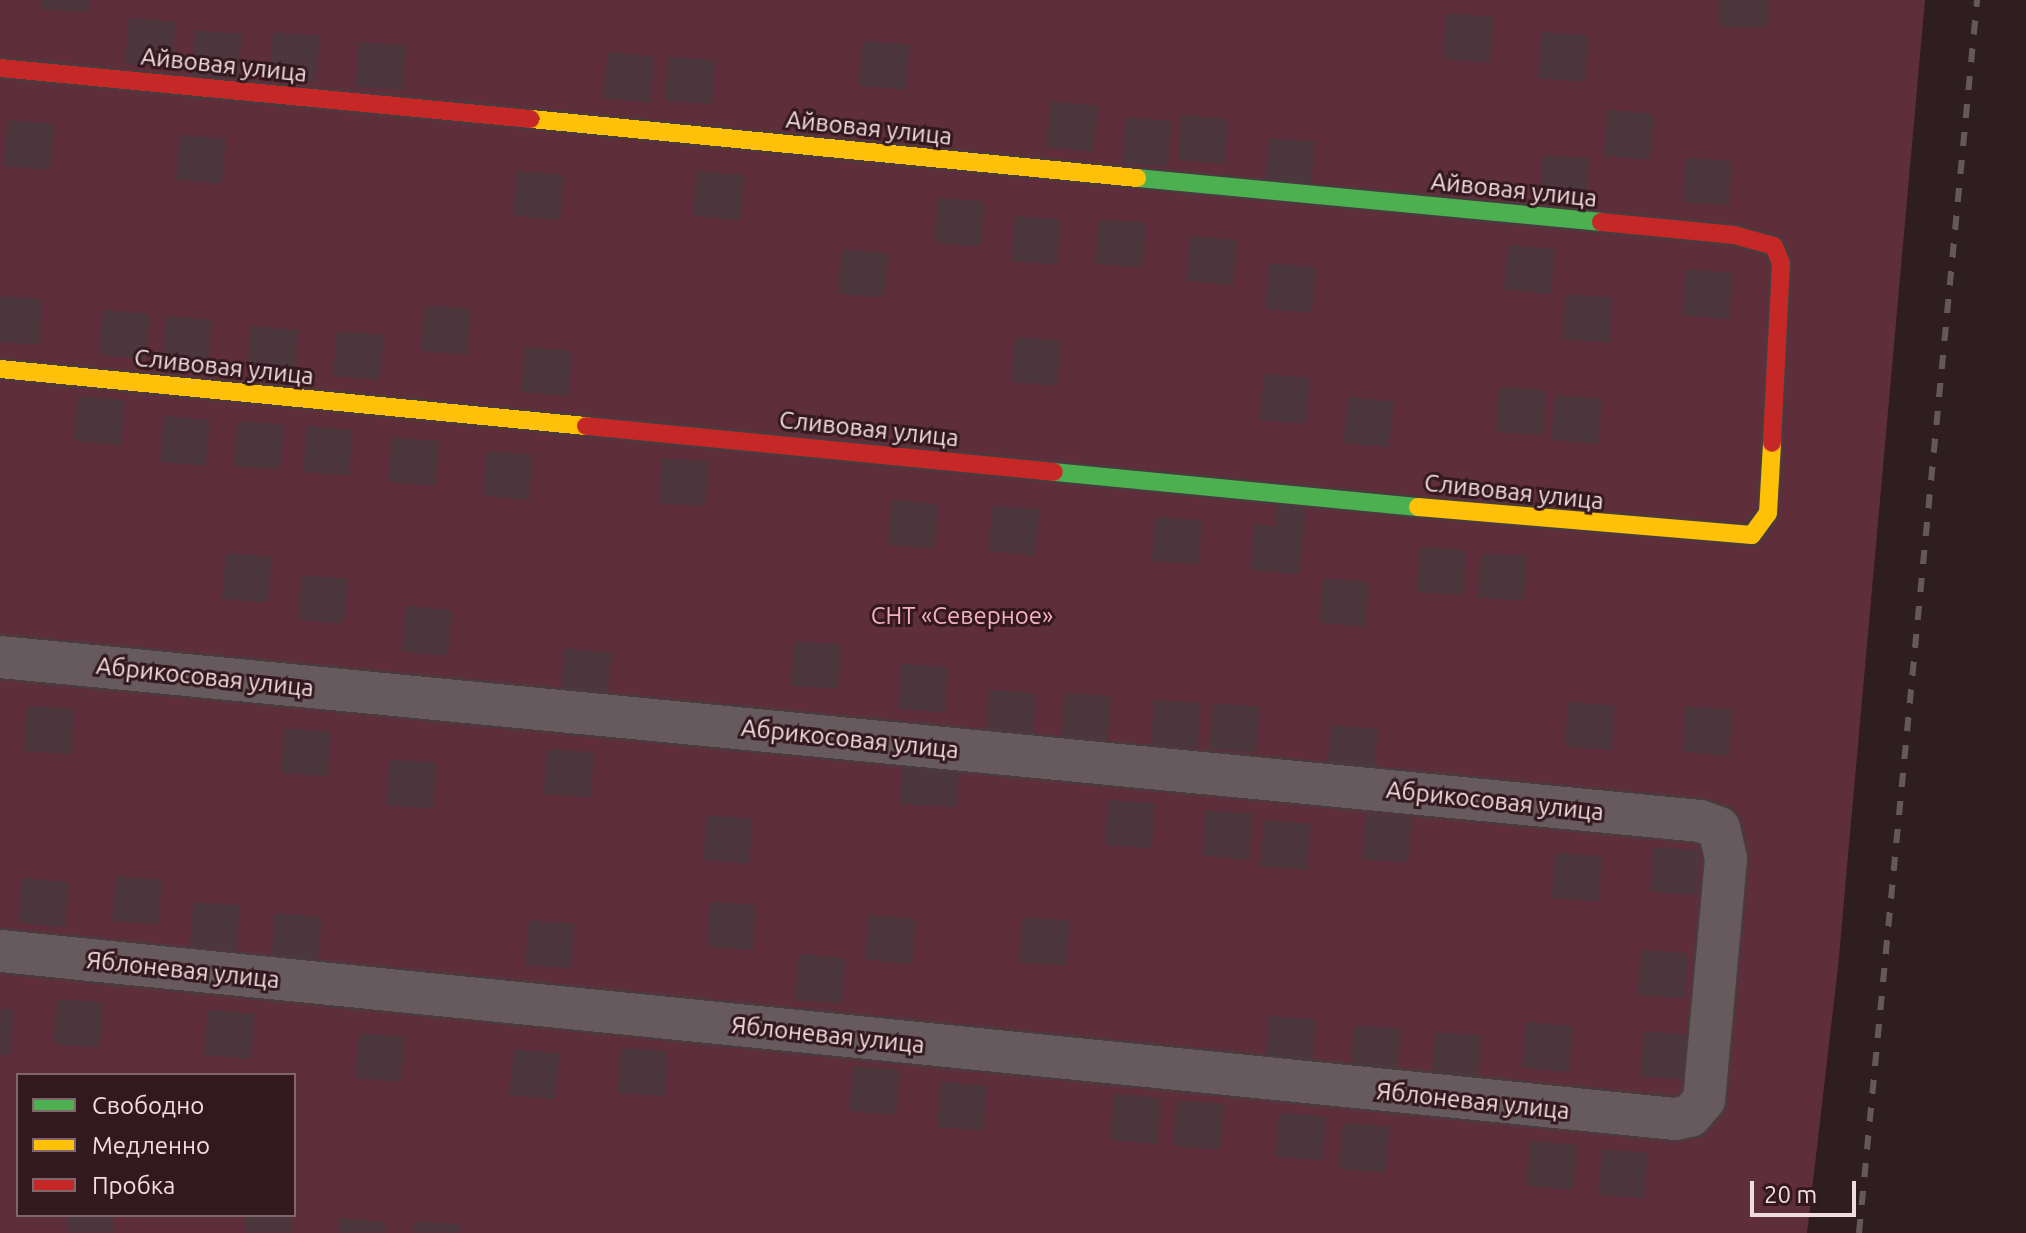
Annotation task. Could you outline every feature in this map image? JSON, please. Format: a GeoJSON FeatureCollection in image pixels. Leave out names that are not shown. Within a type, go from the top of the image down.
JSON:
{"type":"FeatureCollection","features":[{"type":"Feature","properties":{"kind":"street","name":"Айвовая улица"},"geometry":{"type":"LineString","coordinates":[[0,68],[1734,235],[1774,246],[1781,263],[1768,513],[1752,535],[1734,538]]}},
{"type":"Feature","properties":{"kind":"street","name":"Сливовая улица"},"geometry":{"type":"LineString","coordinates":[[0,369],[1734,538]]}},
{"type":"Feature","properties":{"kind":"street","name":"Абрикосовая улица"},"geometry":{"type":"LineString","coordinates":[[0,657],[1700,821]]}},
{"type":"Feature","properties":{"kind":"street","name":"Яблоневая улица"},"geometry":{"type":"LineString","coordinates":[[0,951],[1656,1120],[1690,1116],[1704,1100],[1726,859],[1719,828],[1700,821]]}},
{"type":"Feature","properties":{"kind":"green space","name":"СНТ «Северное»"},"geometry":{"type":"Polygon","coordinates":[[[0,0],[1925,0],[1838,967],[1807,1233],[0,1233],[0,0]]]}},
{"type":"Feature","properties":{"kind":"building"},"geometry":{"type":"Polygon","coordinates":[[[42,0],[89,0],[88,12],[41,9],[42,0]]]}},
{"type":"Feature","properties":{"kind":"building"},"geometry":{"type":"Polygon","coordinates":[[[1720,0],[1767,0],[1767,27],[1720,27],[1720,0]]]}},
{"type":"Feature","properties":{"kind":"building"},"geometry":{"type":"Polygon","coordinates":[[[1447,13],[1494,17],[1490,63],[1443,59],[1447,13]]]}},
{"type":"Feature","properties":{"kind":"building"},"geometry":{"type":"Polygon","coordinates":[[[129,18],[176,22],[172,68],[125,64],[129,18]]]}},
{"type":"Feature","properties":{"kind":"building"},"geometry":{"type":"Polygon","coordinates":[[[195,30],[242,34],[238,79],[191,75],[195,30]]]}},
{"type":"Feature","properties":{"kind":"building"},"geometry":{"type":"Polygon","coordinates":[[[273,32],[320,36],[316,82],[269,78],[273,32]]]}},
{"type":"Feature","properties":{"kind":"building"},"geometry":{"type":"Polygon","coordinates":[[[1542,32],[1589,36],[1585,82],[1538,78],[1542,32]]]}},
{"type":"Feature","properties":{"kind":"building"},"geometry":{"type":"Polygon","coordinates":[[[863,41],[910,45],[906,90],[859,86],[863,41]]]}},
{"type":"Feature","properties":{"kind":"building"},"geometry":{"type":"Polygon","coordinates":[[[359,42],[406,45],[403,90],[356,87],[359,42]]]}},
{"type":"Feature","properties":{"kind":"building"},"geometry":{"type":"Polygon","coordinates":[[[608,52],[655,57],[650,103],[603,98],[608,52]]]}},
{"type":"Feature","properties":{"kind":"building"},"geometry":{"type":"Polygon","coordinates":[[[668,57],[715,60],[712,104],[665,101],[668,57]]]}},
{"type":"Feature","properties":{"kind":"building"},"geometry":{"type":"Polygon","coordinates":[[[1051,101],[1098,106],[1093,152],[1046,147],[1051,101]]]}},
{"type":"Feature","properties":{"kind":"building"},"geometry":{"type":"Polygon","coordinates":[[[1608,110],[1654,114],[1650,160],[1604,156],[1608,110]]]}},
{"type":"Feature","properties":{"kind":"building"},"geometry":{"type":"Polygon","coordinates":[[[1181,115],[1228,119],[1224,164],[1177,160],[1181,115]]]}},
{"type":"Feature","properties":{"kind":"building"},"geometry":{"type":"Polygon","coordinates":[[[1126,117],[1172,121],[1168,167],[1122,163],[1126,117]]]}},
{"type":"Feature","properties":{"kind":"building"},"geometry":{"type":"Polygon","coordinates":[[[8,120],[54,124],[50,170],[4,166],[8,120]]]}},
{"type":"Feature","properties":{"kind":"building"},"geometry":{"type":"Polygon","coordinates":[[[180,135],[226,139],[222,184],[176,180],[180,135]]]}},
{"type":"Feature","properties":{"kind":"building"},"geometry":{"type":"Polygon","coordinates":[[[1269,138],[1315,142],[1311,187],[1265,183],[1269,138]]]}},
{"type":"Feature","properties":{"kind":"building"},"geometry":{"type":"Polygon","coordinates":[[[1543,155],[1589,158],[1586,203],[1540,200],[1543,155]]]}},
{"type":"Feature","properties":{"kind":"building"},"geometry":{"type":"Polygon","coordinates":[[[1686,158],[1732,161],[1729,205],[1683,202],[1686,158]]]}},
{"type":"Feature","properties":{"kind":"building"},"geometry":{"type":"Polygon","coordinates":[[[517,171],[564,175],[560,220],[513,216],[517,171]]]}},
{"type":"Feature","properties":{"kind":"building"},"geometry":{"type":"Polygon","coordinates":[[[697,171],[744,175],[740,220],[693,216],[697,171]]]}},
{"type":"Feature","properties":{"kind":"building"},"geometry":{"type":"Polygon","coordinates":[[[938,198],[984,201],[981,246],[935,243],[938,198]]]}},
{"type":"Feature","properties":{"kind":"building"},"geometry":{"type":"Polygon","coordinates":[[[1015,216],[1061,220],[1057,265],[1011,261],[1015,216]]]}},
{"type":"Feature","properties":{"kind":"building"},"geometry":{"type":"Polygon","coordinates":[[[1099,219],[1146,223],[1142,268],[1095,264],[1099,219]]]}},
{"type":"Feature","properties":{"kind":"building"},"geometry":{"type":"Polygon","coordinates":[[[1190,236],[1237,240],[1233,285],[1186,281],[1190,236]]]}},
{"type":"Feature","properties":{"kind":"building"},"geometry":{"type":"Polygon","coordinates":[[[1508,245],[1555,249],[1551,294],[1504,290],[1508,245]]]}},
{"type":"Feature","properties":{"kind":"building"},"geometry":{"type":"Polygon","coordinates":[[[842,249],[888,253],[884,298],[838,294],[842,249]]]}},
{"type":"Feature","properties":{"kind":"building"},"geometry":{"type":"Polygon","coordinates":[[[1269,263],[1316,267],[1312,313],[1265,309],[1269,263]]]}},
{"type":"Feature","properties":{"kind":"building"},"geometry":{"type":"Polygon","coordinates":[[[1686,269],[1733,273],[1729,319],[1682,315],[1686,269]]]}},
{"type":"Feature","properties":{"kind":"building"},"geometry":{"type":"Polygon","coordinates":[[[1566,294],[1613,298],[1609,343],[1562,339],[1566,294]]]}},
{"type":"Feature","properties":{"kind":"building"},"geometry":{"type":"Polygon","coordinates":[[[0,296],[42,299],[39,345],[0,342],[0,296]]]}},
{"type":"Feature","properties":{"kind":"building"},"geometry":{"type":"Polygon","coordinates":[[[425,305],[471,309],[467,355],[421,351],[425,305]]]}},
{"type":"Feature","properties":{"kind":"building"},"geometry":{"type":"Polygon","coordinates":[[[103,310],[150,314],[146,359],[99,355],[103,310]]]}},
{"type":"Feature","properties":{"kind":"building"},"geometry":{"type":"Polygon","coordinates":[[[166,316],[212,320],[208,365],[162,361],[166,316]]]}},
{"type":"Feature","properties":{"kind":"building"},"geometry":{"type":"Polygon","coordinates":[[[251,326],[298,330],[294,375],[247,371],[251,326]]]}},
{"type":"Feature","properties":{"kind":"building"},"geometry":{"type":"Polygon","coordinates":[[[337,331],[384,335],[380,380],[333,376],[337,331]]]}},
{"type":"Feature","properties":{"kind":"building"},"geometry":{"type":"Polygon","coordinates":[[[1015,337],[1061,341],[1057,386],[1011,382],[1015,337]]]}},
{"type":"Feature","properties":{"kind":"building"},"geometry":{"type":"Polygon","coordinates":[[[525,347],[572,351],[568,396],[521,392],[525,347]]]}},
{"type":"Feature","properties":{"kind":"building"},"geometry":{"type":"Polygon","coordinates":[[[1264,374],[1310,378],[1306,424],[1260,420],[1264,374]]]}},
{"type":"Feature","properties":{"kind":"building"},"geometry":{"type":"Polygon","coordinates":[[[1499,387],[1546,390],[1543,435],[1496,432],[1499,387]]]}},
{"type":"Feature","properties":{"kind":"building"},"geometry":{"type":"Polygon","coordinates":[[[1555,395],[1602,399],[1598,444],[1551,440],[1555,395]]]}},
{"type":"Feature","properties":{"kind":"building"},"geometry":{"type":"Polygon","coordinates":[[[78,396],[125,400],[121,445],[74,441],[78,396]]]}},
{"type":"Feature","properties":{"kind":"building"},"geometry":{"type":"Polygon","coordinates":[[[1348,397],[1394,402],[1389,448],[1343,443],[1348,397]]]}},
{"type":"Feature","properties":{"kind":"building"},"geometry":{"type":"Polygon","coordinates":[[[164,416],[210,420],[206,466],[160,462],[164,416]]]}},
{"type":"Feature","properties":{"kind":"building"},"geometry":{"type":"Polygon","coordinates":[[[238,421],[284,425],[280,470],[234,466],[238,421]]]}},
{"type":"Feature","properties":{"kind":"building"},"geometry":{"type":"Polygon","coordinates":[[[307,426],[353,430],[349,476],[303,472],[307,426]]]}},
{"type":"Feature","properties":{"kind":"building"},"geometry":{"type":"Polygon","coordinates":[[[392,437],[439,441],[435,486],[388,482],[392,437]]]}},
{"type":"Feature","properties":{"kind":"building"},"geometry":{"type":"Polygon","coordinates":[[[487,451],[533,455],[529,500],[483,496],[487,451]]]}},
{"type":"Feature","properties":{"kind":"building"},"geometry":{"type":"Polygon","coordinates":[[[662,458],[709,461],[706,506],[659,503],[662,458]]]}},
{"type":"Feature","properties":{"kind":"building"},"geometry":{"type":"Polygon","coordinates":[[[892,500],[938,504],[934,549],[888,545],[892,500]]]}},
{"type":"Feature","properties":{"kind":"building"},"geometry":{"type":"Polygon","coordinates":[[[1278,500],[1306,503],[1299,574],[1250,570],[1254,524],[1275,526],[1278,500]]]}},
{"type":"Feature","properties":{"kind":"building"},"geometry":{"type":"Polygon","coordinates":[[[993,505],[1040,510],[1035,556],[988,551],[993,505]]]}},
{"type":"Feature","properties":{"kind":"building"},"geometry":{"type":"Polygon","coordinates":[[[1155,517],[1202,520],[1199,564],[1152,561],[1155,517]]]}},
{"type":"Feature","properties":{"kind":"building"},"geometry":{"type":"Polygon","coordinates":[[[1420,547],[1466,550],[1463,595],[1417,592],[1420,547]]]}},
{"type":"Feature","properties":{"kind":"building"},"geometry":{"type":"Polygon","coordinates":[[[226,553],[272,557],[268,603],[222,599],[226,553]]]}},
{"type":"Feature","properties":{"kind":"building"},"geometry":{"type":"Polygon","coordinates":[[[1481,553],[1527,556],[1524,601],[1478,598],[1481,553]]]}},
{"type":"Feature","properties":{"kind":"building"},"geometry":{"type":"Polygon","coordinates":[[[302,575],[348,579],[344,624],[298,620],[302,575]]]}},
{"type":"Feature","properties":{"kind":"building"},"geometry":{"type":"Polygon","coordinates":[[[1323,578],[1369,582],[1365,627],[1319,623],[1323,578]]]}},
{"type":"Feature","properties":{"kind":"building"},"geometry":{"type":"Polygon","coordinates":[[[406,606],[452,610],[448,656],[402,652],[406,606]]]}},
{"type":"Feature","properties":{"kind":"building"},"geometry":{"type":"Polygon","coordinates":[[[794,641],[841,644],[838,689],[791,686],[794,641]]]}},
{"type":"Feature","properties":{"kind":"building"},"geometry":{"type":"Polygon","coordinates":[[[565,648],[612,653],[607,699],[560,694],[565,648]]]}},
{"type":"Feature","properties":{"kind":"building"},"geometry":{"type":"Polygon","coordinates":[[[901,664],[948,667],[945,712],[898,709],[901,664]]]}},
{"type":"Feature","properties":{"kind":"building"},"geometry":{"type":"Polygon","coordinates":[[[989,690],[1036,693],[1033,738],[986,735],[989,690]]]}},
{"type":"Feature","properties":{"kind":"building"},"geometry":{"type":"Polygon","coordinates":[[[1065,693],[1111,696],[1108,741],[1062,738],[1065,693]]]}},
{"type":"Feature","properties":{"kind":"building"},"geometry":{"type":"Polygon","coordinates":[[[1154,700],[1201,703],[1198,748],[1151,745],[1154,700]]]}},
{"type":"Feature","properties":{"kind":"building"},"geometry":{"type":"Polygon","coordinates":[[[1568,702],[1615,705],[1612,750],[1565,747],[1568,702]]]}},
{"type":"Feature","properties":{"kind":"building"},"geometry":{"type":"Polygon","coordinates":[[[1213,703],[1260,707],[1256,753],[1209,749],[1213,703]]]}},
{"type":"Feature","properties":{"kind":"building"},"geometry":{"type":"Polygon","coordinates":[[[27,706],[74,709],[71,754],[24,751],[27,706]]]}},
{"type":"Feature","properties":{"kind":"building"},"geometry":{"type":"Polygon","coordinates":[[[1686,706],[1733,710],[1729,756],[1682,752],[1686,706]]]}},
{"type":"Feature","properties":{"kind":"building"},"geometry":{"type":"Polygon","coordinates":[[[1331,725],[1378,729],[1374,774],[1327,770],[1331,725]]]}},
{"type":"Feature","properties":{"kind":"building"},"geometry":{"type":"Polygon","coordinates":[[[285,728],[331,732],[327,777],[281,773],[285,728]]]}},
{"type":"Feature","properties":{"kind":"building"},"geometry":{"type":"Polygon","coordinates":[[[547,749],[594,752],[591,797],[544,794],[547,749]]]}},
{"type":"Feature","properties":{"kind":"building"},"geometry":{"type":"Polygon","coordinates":[[[390,759],[437,763],[433,809],[386,805],[390,759]]]}},
{"type":"Feature","properties":{"kind":"building"},"geometry":{"type":"Polygon","coordinates":[[[902,768],[959,771],[957,807],[900,804],[902,768]]]}},
{"type":"Feature","properties":{"kind":"building"},"geometry":{"type":"Polygon","coordinates":[[[1108,800],[1155,803],[1152,848],[1105,845],[1108,800]]]}},
{"type":"Feature","properties":{"kind":"building"},"geometry":{"type":"Polygon","coordinates":[[[1206,810],[1253,814],[1249,860],[1202,856],[1206,810]]]}},
{"type":"Feature","properties":{"kind":"building"},"geometry":{"type":"Polygon","coordinates":[[[1366,813],[1412,817],[1408,863],[1362,859],[1366,813]]]}},
{"type":"Feature","properties":{"kind":"building"},"geometry":{"type":"Polygon","coordinates":[[[707,815],[753,819],[749,864],[703,860],[707,815]]]}},
{"type":"Feature","properties":{"kind":"building"},"geometry":{"type":"Polygon","coordinates":[[[1264,820],[1311,824],[1307,870],[1260,866],[1264,820]]]}},
{"type":"Feature","properties":{"kind":"building"},"geometry":{"type":"Polygon","coordinates":[[[1653,847],[1700,850],[1697,895],[1650,892],[1653,847]]]}},
{"type":"Feature","properties":{"kind":"building"},"geometry":{"type":"Polygon","coordinates":[[[1555,853],[1602,856],[1599,901],[1552,898],[1555,853]]]}},
{"type":"Feature","properties":{"kind":"building"},"geometry":{"type":"Polygon","coordinates":[[[116,876],[162,880],[158,925],[112,921],[116,876]]]}},
{"type":"Feature","properties":{"kind":"building"},"geometry":{"type":"Polygon","coordinates":[[[22,878],[69,882],[65,927],[18,923],[22,878]]]}},
{"type":"Feature","properties":{"kind":"building"},"geometry":{"type":"Polygon","coordinates":[[[193,902],[240,905],[237,950],[190,947],[193,902]]]}},
{"type":"Feature","properties":{"kind":"building"},"geometry":{"type":"Polygon","coordinates":[[[710,902],[756,905],[753,950],[707,947],[710,902]]]}},
{"type":"Feature","properties":{"kind":"building"},"geometry":{"type":"Polygon","coordinates":[[[275,913],[322,917],[318,962],[271,958],[275,913]]]}},
{"type":"Feature","properties":{"kind":"building"},"geometry":{"type":"Polygon","coordinates":[[[869,915],[916,919],[912,964],[865,960],[869,915]]]}},
{"type":"Feature","properties":{"kind":"building"},"geometry":{"type":"Polygon","coordinates":[[[1023,917],[1070,921],[1066,966],[1019,962],[1023,917]]]}},
{"type":"Feature","properties":{"kind":"building"},"geometry":{"type":"Polygon","coordinates":[[[529,920],[575,924],[571,969],[525,965],[529,920]]]}},
{"type":"Feature","properties":{"kind":"building"},"geometry":{"type":"Polygon","coordinates":[[[1641,950],[1688,953],[1685,998],[1638,995],[1641,950]]]}},
{"type":"Feature","properties":{"kind":"building"},"geometry":{"type":"Polygon","coordinates":[[[799,954],[846,958],[842,1004],[795,1000],[799,954]]]}},
{"type":"Feature","properties":{"kind":"building"},"geometry":{"type":"Polygon","coordinates":[[[57,999],[103,1002],[100,1047],[54,1044],[57,999]]]}},
{"type":"Feature","properties":{"kind":"building"},"geometry":{"type":"Polygon","coordinates":[[[0,1009],[14,1010],[10,1055],[0,1055],[0,1009]]]}},
{"type":"Feature","properties":{"kind":"building"},"geometry":{"type":"Polygon","coordinates":[[[208,1010],[255,1014],[251,1059],[204,1055],[208,1010]]]}},
{"type":"Feature","properties":{"kind":"building"},"geometry":{"type":"Polygon","coordinates":[[[1269,1016],[1316,1020],[1312,1066],[1265,1062],[1269,1016]]]}},
{"type":"Feature","properties":{"kind":"building"},"geometry":{"type":"Polygon","coordinates":[[[1526,1022],[1573,1026],[1569,1072],[1522,1068],[1526,1022]]]}},
{"type":"Feature","properties":{"kind":"building"},"geometry":{"type":"Polygon","coordinates":[[[1354,1025],[1401,1029],[1397,1074],[1350,1070],[1354,1025]]]}},
{"type":"Feature","properties":{"kind":"building"},"geometry":{"type":"Polygon","coordinates":[[[1644,1031],[1691,1035],[1687,1080],[1640,1076],[1644,1031]]]}},
{"type":"Feature","properties":{"kind":"building"},"geometry":{"type":"Polygon","coordinates":[[[1435,1032],[1481,1035],[1478,1080],[1432,1077],[1435,1032]]]}},
{"type":"Feature","properties":{"kind":"building"},"geometry":{"type":"Polygon","coordinates":[[[359,1033],[405,1037],[401,1082],[355,1078],[359,1033]]]}},
{"type":"Feature","properties":{"kind":"building"},"geometry":{"type":"Polygon","coordinates":[[[621,1048],[668,1051],[665,1096],[618,1093],[621,1048]]]}},
{"type":"Feature","properties":{"kind":"building"},"geometry":{"type":"Polygon","coordinates":[[[514,1049],[560,1054],[555,1100],[509,1095],[514,1049]]]}},
{"type":"Feature","properties":{"kind":"building"},"geometry":{"type":"Polygon","coordinates":[[[853,1066],[900,1070],[896,1115],[849,1111],[853,1066]]]}},
{"type":"Feature","properties":{"kind":"building"},"geometry":{"type":"Polygon","coordinates":[[[941,1082],[987,1086],[983,1131],[937,1127],[941,1082]]]}},
{"type":"Feature","properties":{"kind":"building"},"geometry":{"type":"Polygon","coordinates":[[[1114,1094],[1161,1098],[1157,1144],[1110,1140],[1114,1094]]]}},
{"type":"Feature","properties":{"kind":"building"},"geometry":{"type":"Polygon","coordinates":[[[1177,1100],[1224,1104],[1220,1150],[1173,1146],[1177,1100]]]}},
{"type":"Feature","properties":{"kind":"building"},"geometry":{"type":"Polygon","coordinates":[[[1279,1113],[1326,1116],[1323,1160],[1276,1157],[1279,1113]]]}},
{"type":"Feature","properties":{"kind":"building"},"geometry":{"type":"Polygon","coordinates":[[[1343,1123],[1390,1127],[1386,1173],[1339,1169],[1343,1123]]]}},
{"type":"Feature","properties":{"kind":"building"},"geometry":{"type":"Polygon","coordinates":[[[1530,1141],[1577,1145],[1573,1190],[1526,1186],[1530,1141]]]}},
{"type":"Feature","properties":{"kind":"building"},"geometry":{"type":"Polygon","coordinates":[[[1602,1149],[1648,1153],[1644,1199],[1598,1195],[1602,1149]]]}},
{"type":"Feature","properties":{"kind":"building"},"geometry":{"type":"Polygon","coordinates":[[[68,1217],[114,1217],[114,1233],[68,1233],[68,1217]]]}},
{"type":"Feature","properties":{"kind":"building"},"geometry":{"type":"Polygon","coordinates":[[[246,1217],[292,1217],[292,1233],[246,1233],[246,1217]]]}},
{"type":"Feature","properties":{"kind":"building"},"geometry":{"type":"Polygon","coordinates":[[[339,1218],[385,1222],[385,1233],[338,1233],[339,1218]]]}},
{"type":"Feature","properties":{"kind":"building"},"geometry":{"type":"Polygon","coordinates":[[[413,1221],[461,1225],[460,1233],[413,1233],[413,1221]]]}},
{"type":"Feature","properties":{"kind":"railway"},"geometry":{"type":"LineString","coordinates":[[1859,1233],[1977,0]]}},
{"type":"Feature","properties":{"kind":"traffic: fast"},"geometry":{"type":"LineString","coordinates":[[1137,178],[1601,222]]}},
{"type":"Feature","properties":{"kind":"traffic: fast"},"geometry":{"type":"LineString","coordinates":[[1054,472],[1418,507]]}},
{"type":"Feature","properties":{"kind":"traffic: slow"},"geometry":{"type":"LineString","coordinates":[[531,119],[1137,178]]}},
{"type":"Feature","properties":{"kind":"traffic: slow"},"geometry":{"type":"LineString","coordinates":[[0,369],[586,426]]}},
{"type":"Feature","properties":{"kind":"traffic: slow"},"geometry":{"type":"LineString","coordinates":[[1418,507],[1752,535],[1768,513],[1772,443]]}},
{"type":"Feature","properties":{"kind":"traffic: jam"},"geometry":{"type":"LineString","coordinates":[[0,68],[531,119]]}},
{"type":"Feature","properties":{"kind":"traffic: jam"},"geometry":{"type":"LineString","coordinates":[[1601,222],[1734,235],[1774,246],[1781,263],[1772,443]]}},
{"type":"Feature","properties":{"kind":"traffic: jam"},"geometry":{"type":"LineString","coordinates":[[586,426],[1054,472]]}}]}
